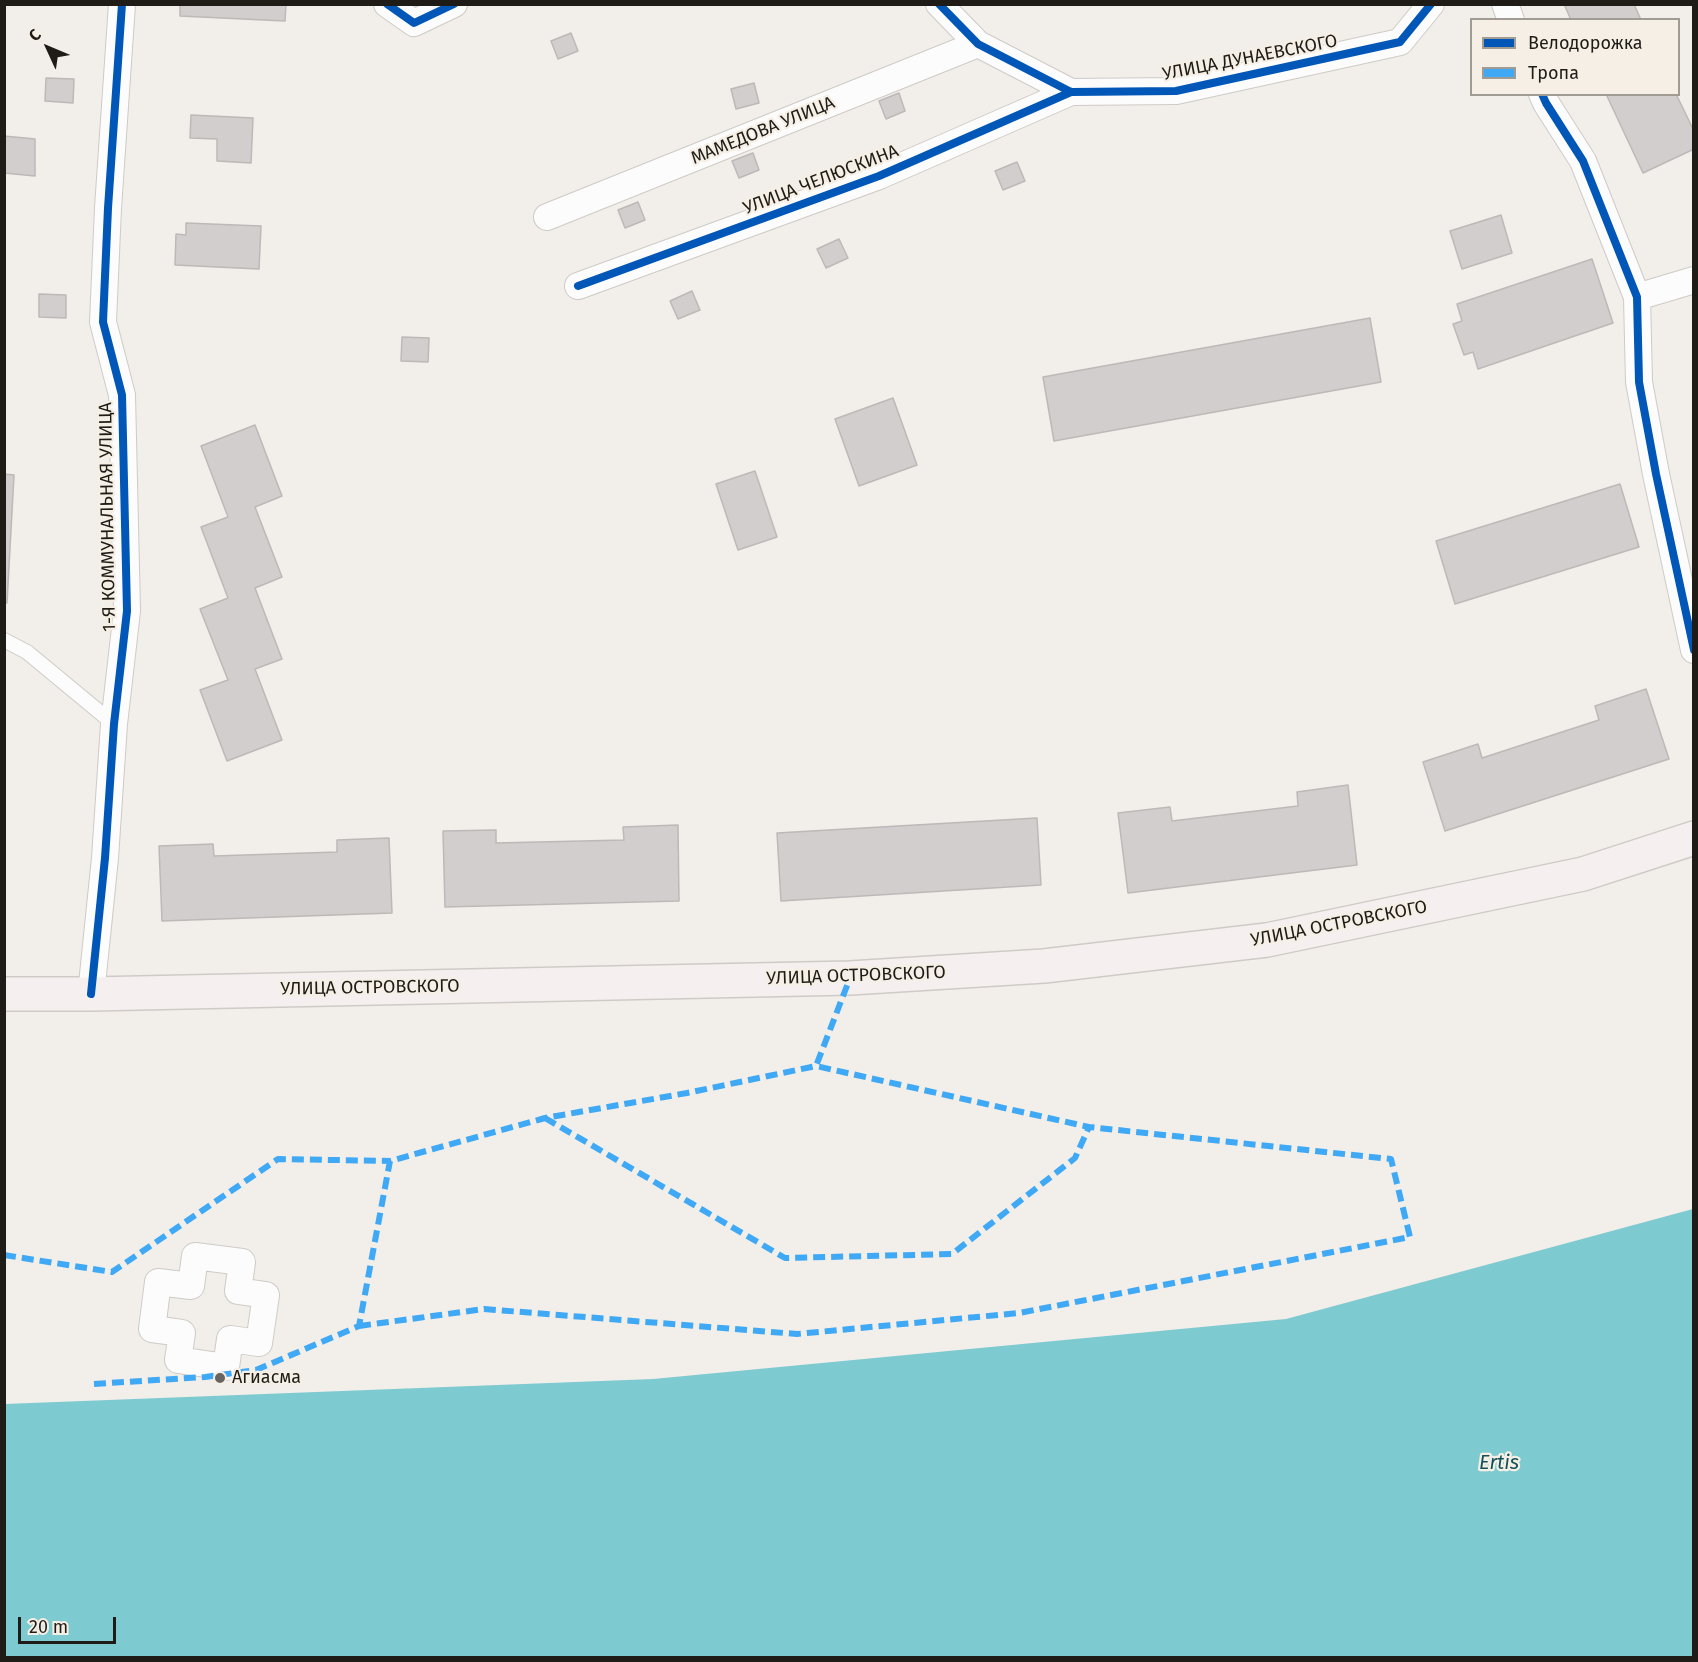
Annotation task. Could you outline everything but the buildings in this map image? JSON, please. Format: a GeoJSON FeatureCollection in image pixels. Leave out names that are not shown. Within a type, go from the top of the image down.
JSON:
{"type":"FeatureCollection","features":[{"type":"Feature","properties":{"kind":"main road","name":"УЛИЦА ОСТРОВСКОГО"},"geometry":{"type":"LineString","coordinates":[[4,994],[850,978],[1044,966],[1267,940],[1584,874],[1694,838]]}},
{"type":"Feature","properties":{"kind":"street","name":"1-Я КОММУНАЛЬНАЯ УЛИЦА"},"geometry":{"type":"LineString","coordinates":[[91,994],[105,858],[114,724],[127,611],[122,395],[103,322],[108,208],[122,4]]}},
{"type":"Feature","properties":{"kind":"street"},"geometry":{"type":"LineString","coordinates":[[387,4],[414,23],[454,4]]}},
{"type":"Feature","properties":{"kind":"street","name":"УЛИЦА ДУНАЕВСКОГО"},"geometry":{"type":"LineString","coordinates":[[939,4],[978,44],[1071,92],[1176,91],[1400,42],[1431,4]]}},
{"type":"Feature","properties":{"kind":"street","name":"МАМЕДОВА УЛИЦА"},"geometry":{"type":"LineString","coordinates":[[547,217],[978,44]]}},
{"type":"Feature","properties":{"kind":"street","name":"УЛИЦА ЧЕЛЮСКИНА"},"geometry":{"type":"LineString","coordinates":[[578,286],[879,176],[1071,92]]}},
{"type":"Feature","properties":{"kind":"street"},"geometry":{"type":"LineString","coordinates":[[1543,96],[1583,161],[1637,297],[1639,382],[1656,474],[1694,650]]}},
{"type":"Feature","properties":{"kind":"street"},"geometry":{"type":"LineString","coordinates":[[1637,297],[1694,279]]}},
{"type":"Feature","properties":{"kind":"street"},"geometry":{"type":"LineString","coordinates":[[195,1256],[242,1262],[238,1291],[266,1295],[259,1343],[230,1339],[226,1367],[178,1360],[182,1333],[152,1329],[158,1282],[191,1286],[195,1256]]}},
{"type":"Feature","properties":{"kind":"lane"},"geometry":{"type":"LineString","coordinates":[[4,640],[27,652],[114,724]]}},
{"type":"Feature","properties":{"kind":"water","name":"Ertis"},"geometry":{"type":"Polygon","coordinates":[[[1693,1209],[1693,1657],[5,1657],[5,1404],[653,1379],[1286,1319],[1693,1209]]]}},
{"type":"Feature","properties":{"kind":"marked path"},"geometry":{"type":"LineString","coordinates":[[94,1384],[205,1377],[256,1370],[359,1326],[390,1161],[545,1118],[687,1093],[816,1066],[850,978]]}},
{"type":"Feature","properties":{"kind":"marked path"},"geometry":{"type":"LineString","coordinates":[[359,1326],[484,1309],[797,1334],[1019,1313],[1410,1237],[1391,1159],[1089,1127],[816,1066]]}},
{"type":"Feature","properties":{"kind":"marked path"},"geometry":{"type":"LineString","coordinates":[[545,1118],[785,1258],[952,1254],[1075,1158],[1089,1127]]}},
{"type":"Feature","properties":{"kind":"marked path"},"geometry":{"type":"LineString","coordinates":[[4,1255],[112,1272],[278,1159],[390,1161]]}},
{"type":"Feature","properties":{"kind":"cycle path"},"geometry":{"type":"LineString","coordinates":[[91,994],[105,858],[114,724],[127,611],[122,395],[103,322],[108,208],[122,4]]}},
{"type":"Feature","properties":{"kind":"cycle path"},"geometry":{"type":"LineString","coordinates":[[387,4],[414,23],[454,4]]}},
{"type":"Feature","properties":{"kind":"cycle path"},"geometry":{"type":"LineString","coordinates":[[939,4],[978,44],[1071,92],[1176,91],[1400,42],[1431,4]]}},
{"type":"Feature","properties":{"kind":"cycle path"},"geometry":{"type":"LineString","coordinates":[[578,286],[879,176],[1071,92]]}},
{"type":"Feature","properties":{"kind":"cycle path"},"geometry":{"type":"LineString","coordinates":[[1543,96],[1583,161],[1637,297],[1639,382],[1656,474],[1694,650]]}},
{"type":"Feature","properties":{"kind":"place","name":"Агиасма"},"geometry":{"type":"Point","coordinates":[220,1378]}}]}
